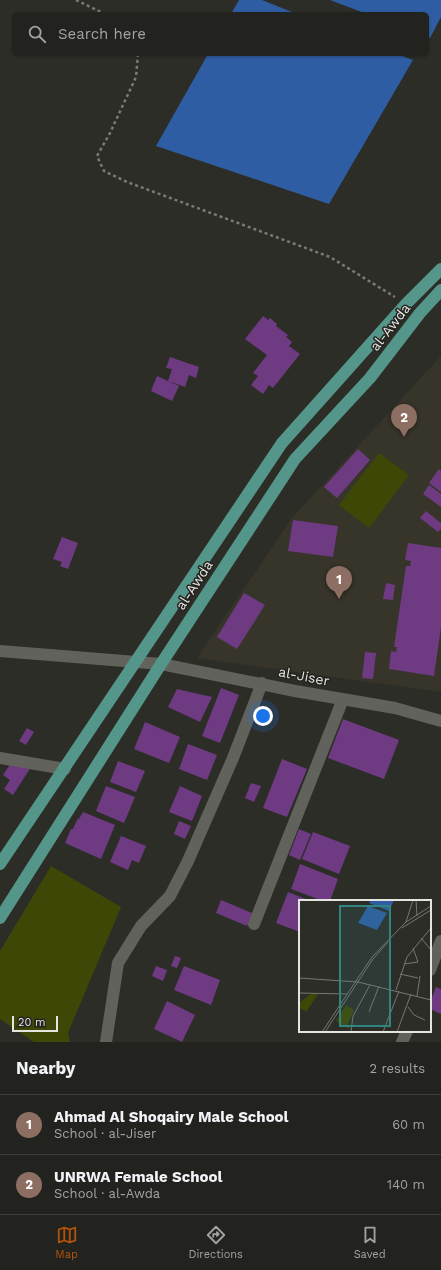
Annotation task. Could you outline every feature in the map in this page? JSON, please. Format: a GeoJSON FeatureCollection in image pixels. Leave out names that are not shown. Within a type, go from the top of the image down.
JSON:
{"type":"FeatureCollection","features":[{"type":"Feature","properties":{"kind":"main road","name":"al-Awda"},"geometry":{"type":"LineString","coordinates":[[0,864],[282,443],[406,304],[441,269]]}},
{"type":"Feature","properties":{"kind":"main road","name":"al-Awda"},"geometry":{"type":"LineString","coordinates":[[0,918],[161,664],[295,459],[370,378],[420,312],[441,290]]}},
{"type":"Feature","properties":{"kind":"street","name":"al-Jiser"},"geometry":{"type":"LineString","coordinates":[[0,651],[161,664],[395,708],[441,720]]}},
{"type":"Feature","properties":{"kind":"street"},"geometry":{"type":"LineString","coordinates":[[106,1042],[118,963],[141,926],[170,896],[233,758],[262,683]]}},
{"type":"Feature","properties":{"kind":"street"},"geometry":{"type":"LineString","coordinates":[[254,924],[344,699]]}},
{"type":"Feature","properties":{"kind":"street"},"geometry":{"type":"LineString","coordinates":[[0,758],[65,768]]}},
{"type":"Feature","properties":{"kind":"street"},"geometry":{"type":"LineString","coordinates":[[431,967],[441,941]]}},
{"type":"Feature","properties":{"kind":"street"},"geometry":{"type":"LineString","coordinates":[[402,1042],[407,1032]]}},
{"type":"Feature","properties":{"kind":"path"},"geometry":{"type":"LineString","coordinates":[[76,0],[101,12]]}},
{"type":"Feature","properties":{"kind":"path"},"geometry":{"type":"LineString","coordinates":[[138,56],[136,77],[110,133],[97,156],[104,171],[128,182],[330,257],[406,304]]}},
{"type":"Feature","properties":{"kind":"shaded area"},"geometry":{"type":"Polygon","coordinates":[[[441,356],[441,692],[197,658],[292,518],[441,356]]]}},
{"type":"Feature","properties":{"kind":"green space"},"geometry":{"type":"Polygon","coordinates":[[[379,453],[409,475],[369,528],[339,505],[379,453]]]}},
{"type":"Feature","properties":{"kind":"green space"},"geometry":{"type":"Polygon","coordinates":[[[51,866],[121,907],[68,1033],[70,1042],[34,1042],[0,1019],[0,951],[51,866]]]}},
{"type":"Feature","properties":{"kind":"water"},"geometry":{"type":"Polygon","coordinates":[[[239,0],[262,0],[292,12],[232,12],[239,0]]]}},
{"type":"Feature","properties":{"kind":"water"},"geometry":{"type":"Polygon","coordinates":[[[330,0],[441,0],[441,17],[430,38],[429,12],[362,12],[330,0]]]}},
{"type":"Feature","properties":{"kind":"water"},"geometry":{"type":"Polygon","coordinates":[[[207,56],[402,56],[413,60],[329,204],[156,146],[207,56]]]}},
{"type":"Feature","properties":{"kind":"building"},"geometry":{"type":"Polygon","coordinates":[[[263,316],[268,320],[270,318],[277,324],[276,326],[288,335],[286,337],[292,342],[289,346],[300,354],[273,388],[269,385],[263,394],[251,385],[258,376],[253,373],[267,355],[245,339],[263,316]]]}},
{"type":"Feature","properties":{"kind":"building"},"geometry":{"type":"Polygon","coordinates":[[[170,357],[199,367],[196,378],[189,375],[185,387],[168,381],[172,369],[166,368],[170,357]]]}},
{"type":"Feature","properties":{"kind":"building"},"geometry":{"type":"Polygon","coordinates":[[[157,376],[179,386],[172,401],[151,391],[157,376]]]}},
{"type":"Feature","properties":{"kind":"building"},"geometry":{"type":"Polygon","coordinates":[[[358,449],[370,460],[337,498],[324,487],[358,449]]]}},
{"type":"Feature","properties":{"kind":"building"},"geometry":{"type":"Polygon","coordinates":[[[439,469],[441,471],[441,492],[429,483],[439,469]]]}},
{"type":"Feature","properties":{"kind":"building"},"geometry":{"type":"Polygon","coordinates":[[[429,485],[441,494],[441,507],[423,494],[429,485]]]}},
{"type":"Feature","properties":{"kind":"building"},"geometry":{"type":"Polygon","coordinates":[[[426,511],[441,523],[441,529],[438,532],[420,518],[426,511]]]}},
{"type":"Feature","properties":{"kind":"building"},"geometry":{"type":"Polygon","coordinates":[[[293,520],[338,526],[333,557],[288,551],[293,520]]]}},
{"type":"Feature","properties":{"kind":"building"},"geometry":{"type":"Polygon","coordinates":[[[62,537],[78,543],[68,569],[60,566],[62,562],[53,559],[62,537]]]}},
{"type":"Feature","properties":{"kind":"building"},"geometry":{"type":"Polygon","coordinates":[[[408,543],[441,548],[441,627],[434,676],[389,669],[391,651],[396,652],[397,647],[394,647],[406,566],[410,566],[411,561],[405,560],[408,543]]]}},
{"type":"Feature","properties":{"kind":"building"},"geometry":{"type":"Polygon","coordinates":[[[386,583],[395,585],[393,600],[383,599],[386,583]]]}},
{"type":"Feature","properties":{"kind":"building"},"geometry":{"type":"Polygon","coordinates":[[[244,593],[265,605],[237,649],[217,637],[244,593]]]}},
{"type":"Feature","properties":{"kind":"building"},"geometry":{"type":"Polygon","coordinates":[[[365,652],[376,653],[373,679],[362,678],[365,652]]]}},
{"type":"Feature","properties":{"kind":"building"},"geometry":{"type":"Polygon","coordinates":[[[221,688],[239,695],[220,743],[202,736],[221,688]]]}},
{"type":"Feature","properties":{"kind":"building"},"geometry":{"type":"Polygon","coordinates":[[[177,689],[212,697],[200,722],[168,707],[177,689]]]}},
{"type":"Feature","properties":{"kind":"building"},"geometry":{"type":"Polygon","coordinates":[[[343,719],[399,740],[384,779],[328,758],[343,719]]]}},
{"type":"Feature","properties":{"kind":"building"},"geometry":{"type":"Polygon","coordinates":[[[145,722],[180,737],[169,763],[134,749],[145,722]]]}},
{"type":"Feature","properties":{"kind":"building"},"geometry":{"type":"Polygon","coordinates":[[[27,728],[34,732],[26,745],[19,741],[27,728]]]}},
{"type":"Feature","properties":{"kind":"building"},"geometry":{"type":"Polygon","coordinates":[[[188,744],[217,755],[207,780],[179,769],[188,744]]]}},
{"type":"Feature","properties":{"kind":"building"},"geometry":{"type":"Polygon","coordinates":[[[282,759],[307,769],[287,817],[263,808],[282,759]]]}},
{"type":"Feature","properties":{"kind":"building"},"geometry":{"type":"Polygon","coordinates":[[[13,760],[31,767],[13,795],[4,789],[10,780],[3,775],[13,760]]]}},
{"type":"Feature","properties":{"kind":"building"},"geometry":{"type":"Polygon","coordinates":[[[118,761],[145,771],[136,792],[110,782],[118,761]]]}},
{"type":"Feature","properties":{"kind":"building"},"geometry":{"type":"Polygon","coordinates":[[[251,783],[261,786],[254,802],[245,798],[251,783]]]}},
{"type":"Feature","properties":{"kind":"building"},"geometry":{"type":"Polygon","coordinates":[[[106,786],[135,797],[124,823],[96,811],[106,786]]]}},
{"type":"Feature","properties":{"kind":"building"},"geometry":{"type":"Polygon","coordinates":[[[180,786],[202,796],[192,821],[169,812],[180,786]]]}},
{"type":"Feature","properties":{"kind":"building"},"geometry":{"type":"Polygon","coordinates":[[[83,812],[115,825],[101,859],[65,843],[71,829],[73,829],[78,818],[79,819],[83,812]]]}},
{"type":"Feature","properties":{"kind":"building"},"geometry":{"type":"Polygon","coordinates":[[[179,821],[191,826],[185,839],[174,834],[179,821]]]}},
{"type":"Feature","properties":{"kind":"building"},"geometry":{"type":"Polygon","coordinates":[[[299,829],[311,834],[300,860],[289,855],[299,829]]]}},
{"type":"Feature","properties":{"kind":"building"},"geometry":{"type":"Polygon","coordinates":[[[313,832],[350,846],[339,874],[302,859],[313,832]]]}},
{"type":"Feature","properties":{"kind":"building"},"geometry":{"type":"Polygon","coordinates":[[[121,836],[146,846],[139,863],[132,860],[128,870],[110,862],[121,836]]]}},
{"type":"Feature","properties":{"kind":"building"},"geometry":{"type":"Polygon","coordinates":[[[300,864],[338,879],[330,900],[320,900],[291,889],[300,864]]]}},
{"type":"Feature","properties":{"kind":"building"},"geometry":{"type":"Polygon","coordinates":[[[288,892],[308,900],[299,900],[299,932],[276,923],[288,892]]]}},
{"type":"Feature","properties":{"kind":"building"},"geometry":{"type":"Polygon","coordinates":[[[221,900],[252,913],[247,926],[216,913],[221,900]]]}},
{"type":"Feature","properties":{"kind":"building"},"geometry":{"type":"Polygon","coordinates":[[[175,956],[181,958],[177,968],[171,966],[175,956]]]}},
{"type":"Feature","properties":{"kind":"building"},"geometry":{"type":"Polygon","coordinates":[[[156,966],[167,970],[163,981],[152,976],[156,966]]]}},
{"type":"Feature","properties":{"kind":"building"},"geometry":{"type":"Polygon","coordinates":[[[184,966],[220,980],[211,1005],[174,990],[184,966]]]}},
{"type":"Feature","properties":{"kind":"building"},"geometry":{"type":"Polygon","coordinates":[[[436,987],[441,989],[441,1014],[431,1009],[431,1000],[436,987]]]}},
{"type":"Feature","properties":{"kind":"building"},"geometry":{"type":"Polygon","coordinates":[[[167,1001],[195,1015],[182,1042],[154,1029],[167,1001]]]}},
{"type":"Feature","properties":{"kind":"place","name":"UNRWA Female School"},"geometry":{"type":"Point","coordinates":[404,437]}},
{"type":"Feature","properties":{"kind":"place","name":"Ahmad Al Shoqairy Male School"},"geometry":{"type":"Point","coordinates":[339,599]}}]}
